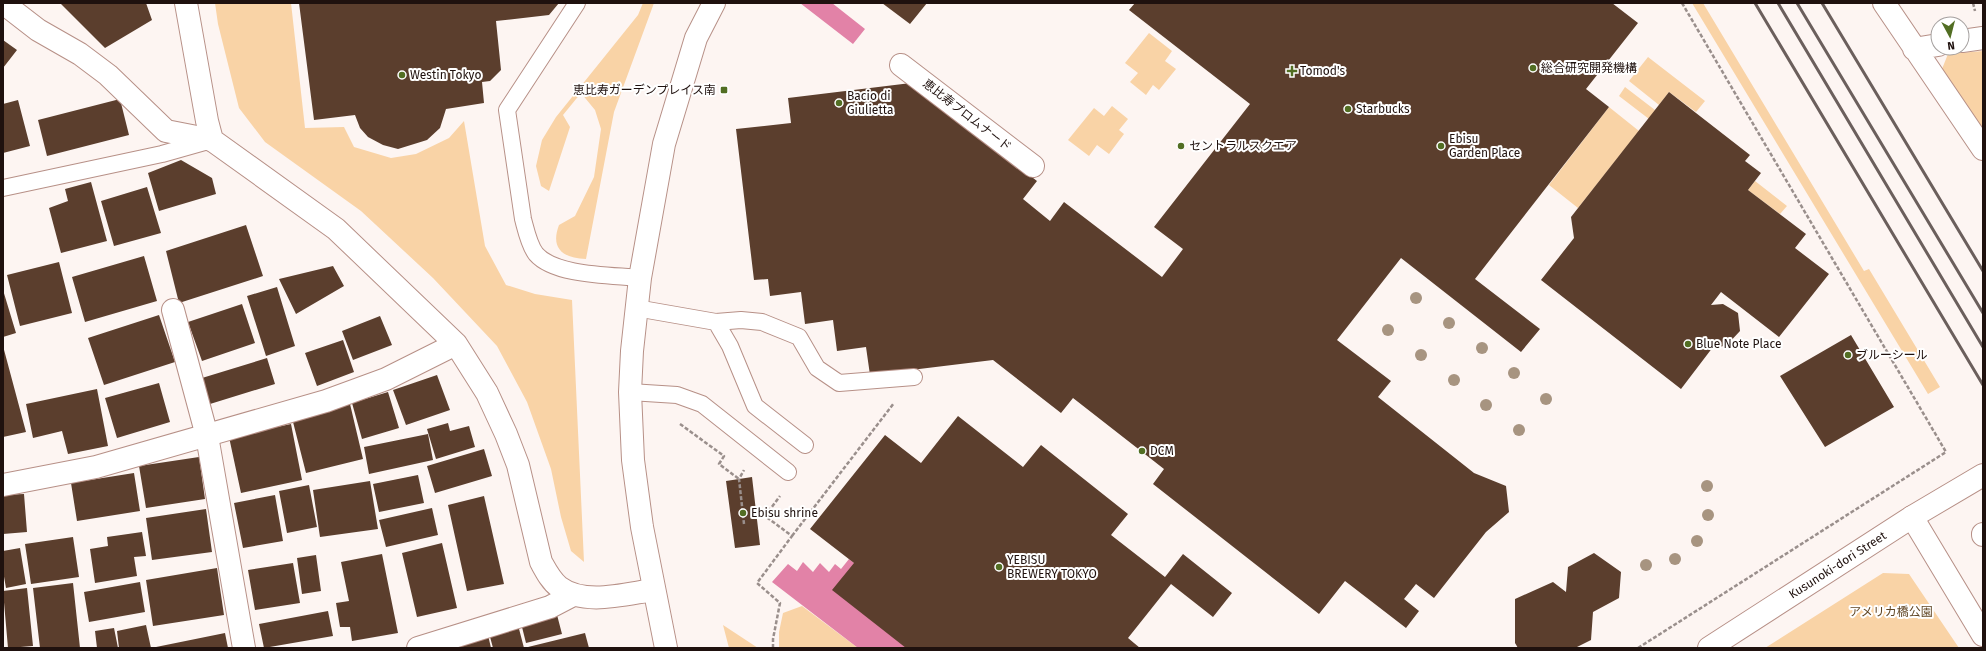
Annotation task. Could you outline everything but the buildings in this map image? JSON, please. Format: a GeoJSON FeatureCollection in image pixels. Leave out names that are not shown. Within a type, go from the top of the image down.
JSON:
{"type":"FeatureCollection","features":[{"type":"Feature","properties":{"kind":"street"},"geometry":{"type":"LineString","coordinates":[[3,3],[38,30],[80,54],[108,75],[166,131],[212,140],[336,229],[456,344],[487,393],[506,434],[518,466],[541,562],[549,576],[558,587],[573,595],[584,597],[611,596],[653,590]]}},
{"type":"Feature","properties":{"kind":"street"},"geometry":{"type":"LineString","coordinates":[[186,3],[212,140]]}},
{"type":"Feature","properties":{"kind":"street"},"geometry":{"type":"LineString","coordinates":[[666,648],[653,590],[642,527],[633,460],[630,392],[636,308],[664,144],[696,38],[714,3]]}},
{"type":"Feature","properties":{"kind":"street"},"geometry":{"type":"LineString","coordinates":[[1884,3],[1983,149]]}},
{"type":"Feature","properties":{"kind":"street"},"geometry":{"type":"LineString","coordinates":[[1970,40],[1983,38]]}},
{"type":"Feature","properties":{"kind":"street"},"geometry":{"type":"LineString","coordinates":[[1914,48],[1930,46]]}},
{"type":"Feature","properties":{"kind":"street","name":"恵比寿プロムナード"},"geometry":{"type":"LineString","coordinates":[[901,65],[1033,166]]}},
{"type":"Feature","properties":{"kind":"street"},"geometry":{"type":"LineString","coordinates":[[173,310],[207,436],[244,648]]}},
{"type":"Feature","properties":{"kind":"street"},"geometry":{"type":"LineString","coordinates":[[3,485],[96,467],[326,401],[386,379],[456,344]]}},
{"type":"Feature","properties":{"kind":"street","name":"Kusunoki-dori Street"},"geometry":{"type":"LineString","coordinates":[[1709,648],[1912,517],[1975,479]]}},
{"type":"Feature","properties":{"kind":"street"},"geometry":{"type":"LineString","coordinates":[[1912,517],[1983,635]]}},
{"type":"Feature","properties":{"kind":"street"},"geometry":{"type":"LineString","coordinates":[[418,648],[550,607],[573,595]]}},
{"type":"Feature","properties":{"kind":"lane"},"geometry":{"type":"LineString","coordinates":[[577,3],[506,110],[523,219],[528,237],[536,254],[551,265],[567,270],[640,278]]}},
{"type":"Feature","properties":{"kind":"lane"},"geometry":{"type":"LineString","coordinates":[[3,188],[162,154],[212,140]]}},
{"type":"Feature","properties":{"kind":"lane"},"geometry":{"type":"LineString","coordinates":[[636,308],[716,322],[741,320],[762,322],[799,337],[817,368],[839,383],[914,377]]}},
{"type":"Feature","properties":{"kind":"lane"},"geometry":{"type":"LineString","coordinates":[[716,322],[730,346],[755,406],[804,445]]}},
{"type":"Feature","properties":{"kind":"lane"},"geometry":{"type":"LineString","coordinates":[[630,392],[677,395],[702,404],[788,472]]}},
{"type":"Feature","properties":{"kind":"path"},"geometry":{"type":"LineString","coordinates":[[1638,648],[1946,452],[1682,3]]}},
{"type":"Feature","properties":{"kind":"path"},"geometry":{"type":"LineString","coordinates":[[773,648],[773,639],[780,603],[757,583],[914,377]]}},
{"type":"Feature","properties":{"kind":"path"},"geometry":{"type":"LineString","coordinates":[[674,420],[724,456],[719,464],[739,479]]}},
{"type":"Feature","properties":{"kind":"path"},"geometry":{"type":"LineString","coordinates":[[744,524],[739,479],[745,468],[751,473]]}},
{"type":"Feature","properties":{"kind":"path"},"geometry":{"type":"LineString","coordinates":[[775,492],[781,497],[765,516],[792,536]]}},
{"type":"Feature","properties":{"kind":"green space"},"geometry":{"type":"Polygon","coordinates":[[[215,3],[291,3],[305,128],[344,127],[354,147],[391,158],[416,154],[449,138],[464,121],[485,246],[506,285],[535,294],[572,300],[584,562],[571,551],[561,517],[551,469],[527,402],[497,346],[433,278],[361,211],[265,142],[239,108],[218,24],[215,3]]]}},
{"type":"Feature","properties":{"kind":"green space"},"geometry":{"type":"Polygon","coordinates":[[[643,3],[654,3],[614,112],[586,259],[571,257],[560,251],[556,240],[557,233],[559,225],[575,216],[594,177],[601,129],[595,110],[581,93],[563,115],[570,127],[549,191],[541,186],[536,166],[542,140],[556,117],[638,15],[643,3]]]}},
{"type":"Feature","properties":{"kind":"green space"},"geometry":{"type":"Polygon","coordinates":[[[1692,3],[1703,3],[1864,271],[1869,269],[1940,387],[1928,394],[1692,3]]]}},
{"type":"Feature","properties":{"kind":"green space"},"geometry":{"type":"Polygon","coordinates":[[[1149,33],[1172,51],[1165,61],[1176,69],[1159,90],[1153,85],[1146,95],[1130,82],[1138,73],[1125,63],[1149,33]]]}},
{"type":"Feature","properties":{"kind":"green space"},"geometry":{"type":"Polygon","coordinates":[[[1983,51],[1983,129],[1942,69],[1947,56],[1970,56],[1970,52],[1983,51]]]}},
{"type":"Feature","properties":{"kind":"green space"},"geometry":{"type":"Polygon","coordinates":[[[1648,57],[1705,101],[1696,112],[1669,92],[1659,105],[1629,81],[1648,57]]]}},
{"type":"Feature","properties":{"kind":"green space"},"geometry":{"type":"Polygon","coordinates":[[[1625,87],[1655,110],[1649,119],[1619,96],[1625,87]]]}},
{"type":"Feature","properties":{"kind":"green space"},"geometry":{"type":"Polygon","coordinates":[[[1112,106],[1128,119],[1119,130],[1124,134],[1109,154],[1097,145],[1089,156],[1068,140],[1094,108],[1104,116],[1112,106]]]}},
{"type":"Feature","properties":{"kind":"green space"},"geometry":{"type":"Polygon","coordinates":[[[1609,107],[1639,131],[1578,208],[1549,185],[1609,107]]]}},
{"type":"Feature","properties":{"kind":"green space"},"geometry":{"type":"Polygon","coordinates":[[[1755,181],[1787,206],[1780,214],[1748,190],[1755,181]]]}},
{"type":"Feature","properties":{"kind":"green space","name":"アメリカ橋公園"},"geometry":{"type":"Polygon","coordinates":[[[1883,573],[1909,574],[1959,648],[1765,648],[1883,573]]]}},
{"type":"Feature","properties":{"kind":"green space"},"geometry":{"type":"Polygon","coordinates":[[[802,606],[858,648],[779,648],[779,632],[783,613],[802,606]]]}},
{"type":"Feature","properties":{"kind":"green space"},"geometry":{"type":"Polygon","coordinates":[[[723,625],[758,648],[729,648],[723,625]]]}},
{"type":"Feature","properties":{"kind":"shaded area"},"geometry":{"type":"Polygon","coordinates":[[[800,3],[832,3],[865,29],[853,44],[800,3]]]}},
{"type":"Feature","properties":{"kind":"shaded area"},"geometry":{"type":"Polygon","coordinates":[[[849,559],[854,563],[906,648],[858,648],[772,582],[788,564],[797,571],[803,562],[813,572],[820,563],[829,572],[835,564],[841,569],[849,559]]]}},
{"type":"Feature","properties":{"kind":"railway"},"geometry":{"type":"LineString","coordinates":[[1755,3],[1983,385]]}},
{"type":"Feature","properties":{"kind":"railway"},"geometry":{"type":"LineString","coordinates":[[1778,3],[1983,347]]}},
{"type":"Feature","properties":{"kind":"railway"},"geometry":{"type":"LineString","coordinates":[[1797,3],[1983,313]]}},
{"type":"Feature","properties":{"kind":"railway"},"geometry":{"type":"LineString","coordinates":[[1822,3],[1983,271]]}},
{"type":"Feature","properties":{"kind":"place","name":"総合研究開発機構"},"geometry":{"type":"Point","coordinates":[1533,68]}},
{"type":"Feature","properties":{"kind":"place","name":"Tomod's"},"geometry":{"type":"Point","coordinates":[1292,71]}},
{"type":"Feature","properties":{"kind":"place","name":"Westin Tokyo"},"geometry":{"type":"Point","coordinates":[402,75]}},
{"type":"Feature","properties":{"kind":"place","name":"恵比寿ガーデンプレイス南"},"geometry":{"type":"Point","coordinates":[724,90]}},
{"type":"Feature","properties":{"kind":"place","name":"Bacio di Giulietta"},"geometry":{"type":"Point","coordinates":[839,103]}},
{"type":"Feature","properties":{"kind":"place","name":"Starbucks"},"geometry":{"type":"Point","coordinates":[1348,109]}},
{"type":"Feature","properties":{"kind":"place","name":"セントラルスクエア"},"geometry":{"type":"Point","coordinates":[1181,146]}},
{"type":"Feature","properties":{"kind":"place","name":"Ebisu Garden Place"},"geometry":{"type":"Point","coordinates":[1441,146]}},
{"type":"Feature","properties":{"kind":"place","name":"Blue Note Place"},"geometry":{"type":"Point","coordinates":[1688,344]}},
{"type":"Feature","properties":{"kind":"place","name":"ブルーシール"},"geometry":{"type":"Point","coordinates":[1848,355]}},
{"type":"Feature","properties":{"kind":"place","name":"DCM"},"geometry":{"type":"Point","coordinates":[1142,451]}},
{"type":"Feature","properties":{"kind":"place","name":"Ebisu shrine"},"geometry":{"type":"Point","coordinates":[743,513]}},
{"type":"Feature","properties":{"kind":"place","name":"YEBISU BREWERY TOKYO"},"geometry":{"type":"Point","coordinates":[999,567]}}]}
